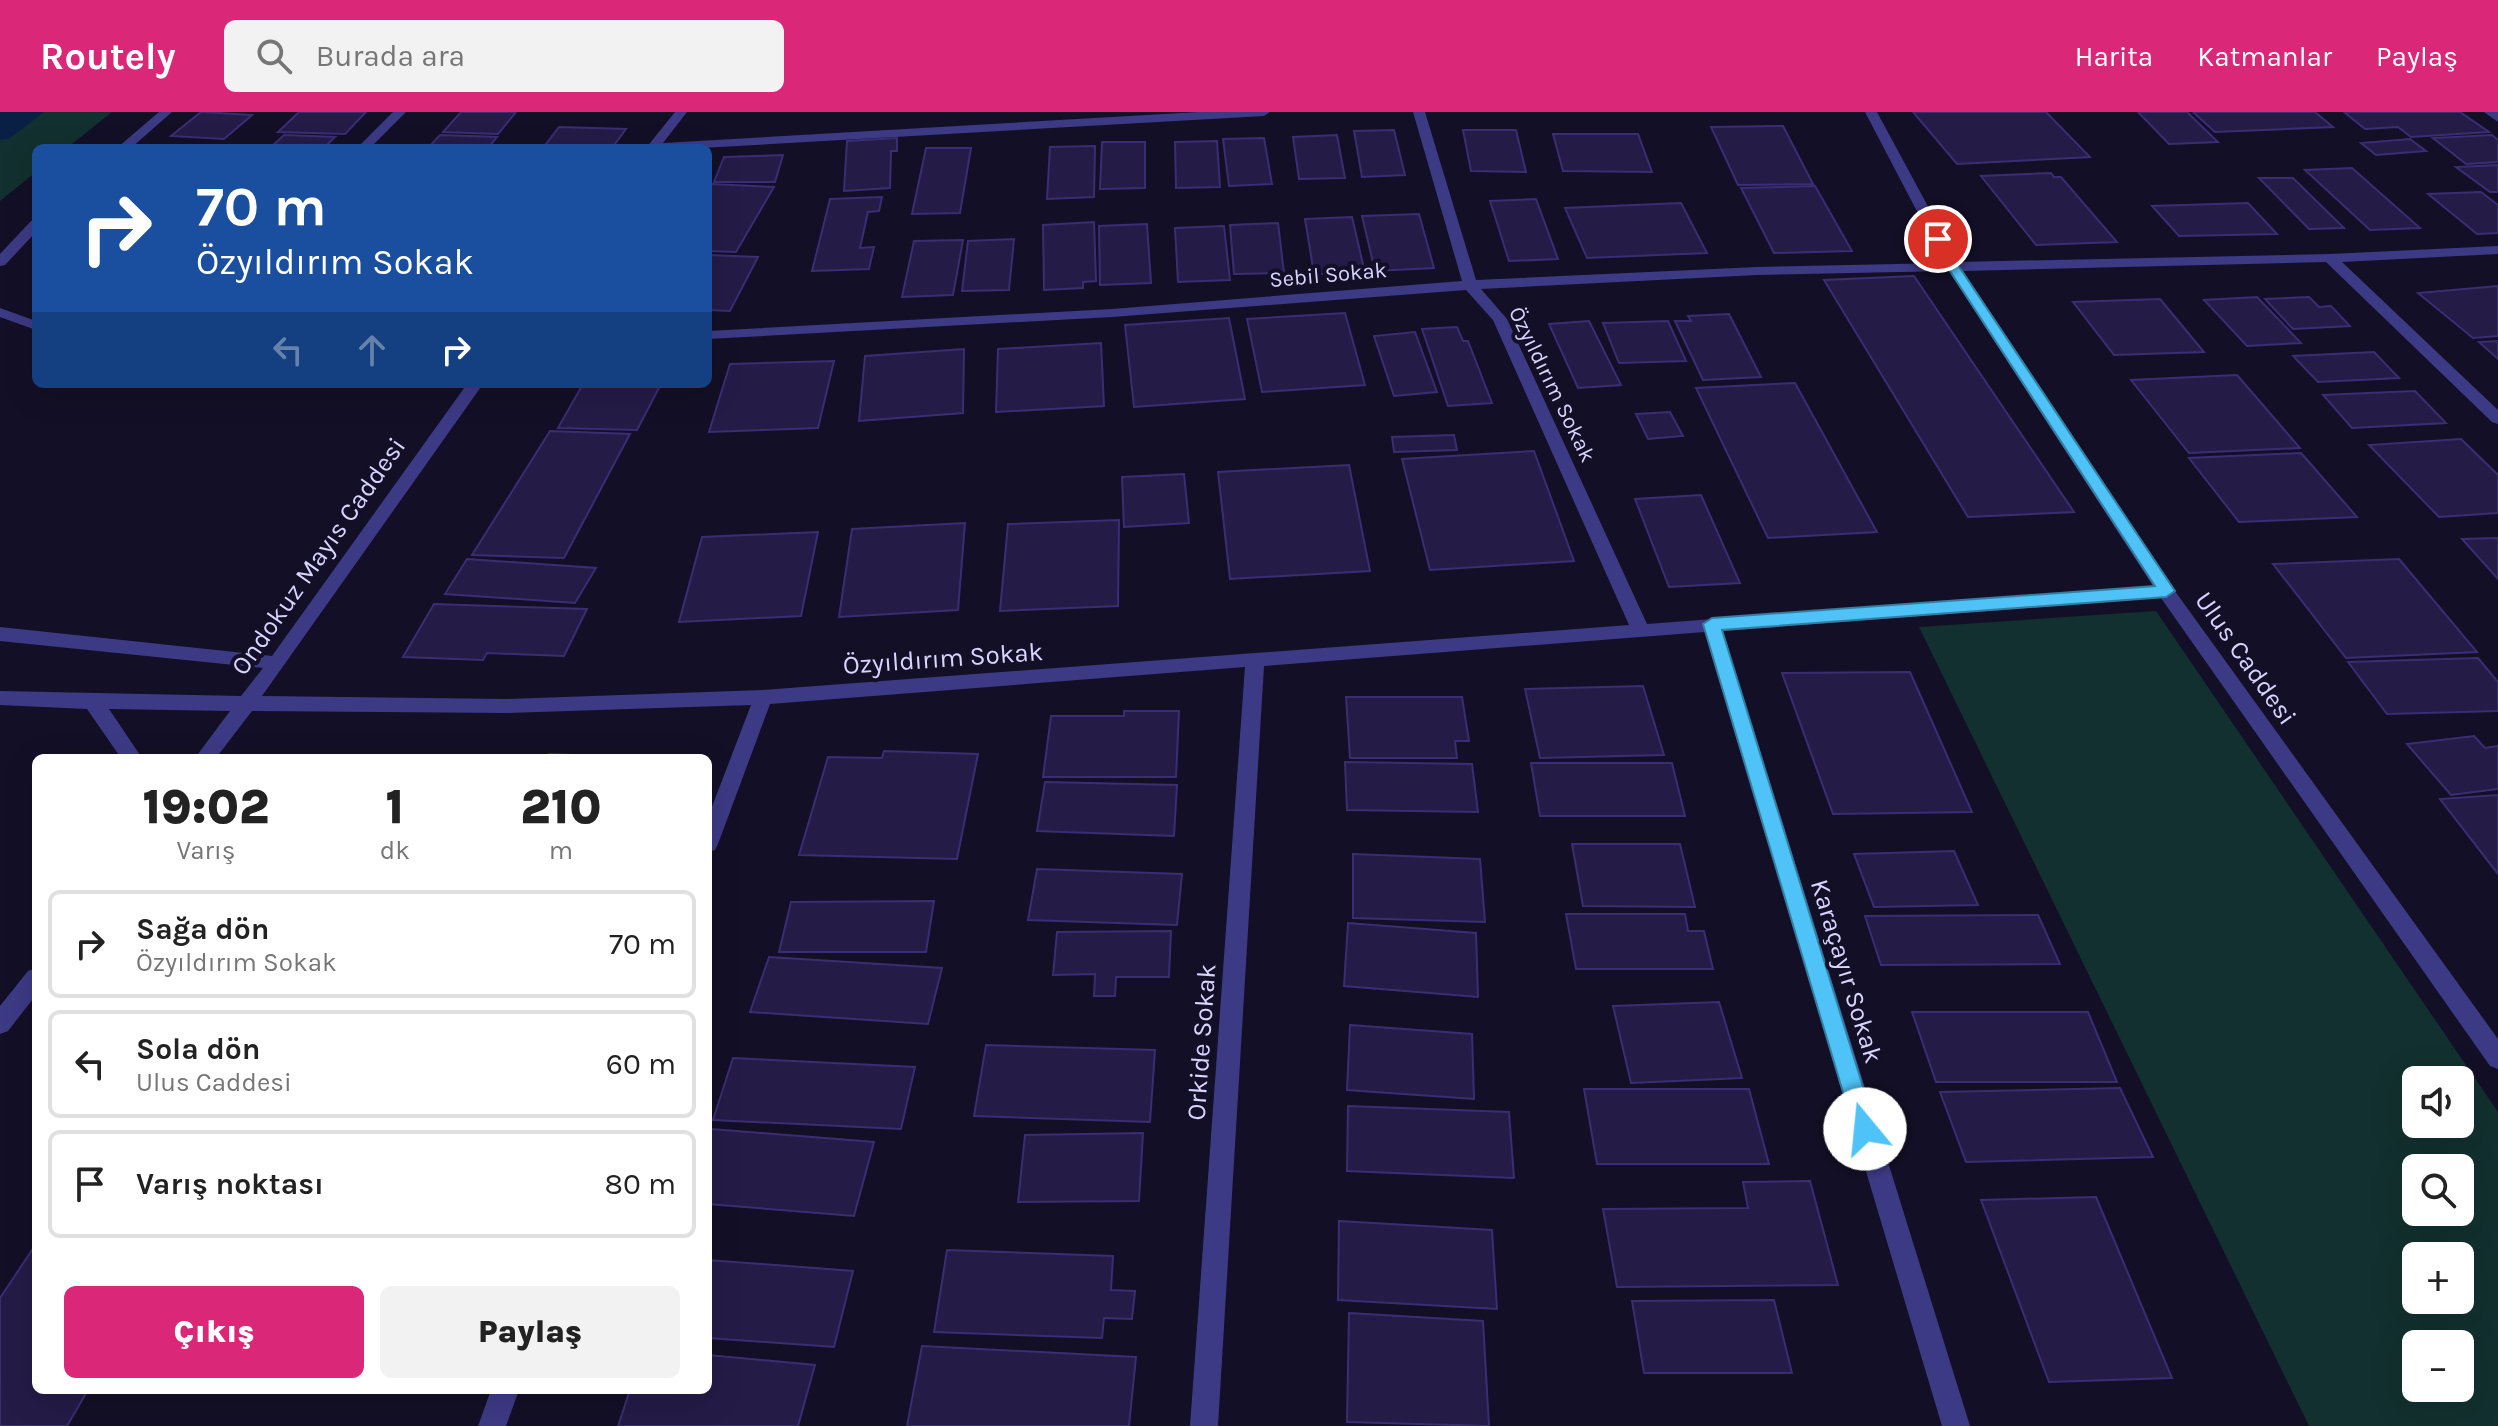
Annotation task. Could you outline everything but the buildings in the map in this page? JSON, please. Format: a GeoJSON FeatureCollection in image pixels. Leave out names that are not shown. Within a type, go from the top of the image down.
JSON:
{"type":"FeatureCollection","features":[{"type":"Feature","properties":{"kind":"street"},"geometry":{"type":"LineString","coordinates":[[128,144],[166,112]]}},
{"type":"Feature","properties":{"kind":"street"},"geometry":{"type":"LineString","coordinates":[[367,144],[400,112]]}},
{"type":"Feature","properties":{"kind":"street"},"geometry":{"type":"LineString","coordinates":[[655,144],[681,112]]}},
{"type":"Feature","properties":{"kind":"street"},"geometry":{"type":"LineString","coordinates":[[712,144],[1264,112]]}},
{"type":"Feature","properties":{"kind":"street","name":"Özyıldırım Sokak"},"geometry":{"type":"LineString","coordinates":[[1419,112],[1470,285],[1500,319],[1640,629]]}},
{"type":"Feature","properties":{"kind":"street","name":"Ulus Caddesi"},"geometry":{"type":"LineString","coordinates":[[1871,112],[1952,265],[2166,591],[2498,1058]]}},
{"type":"Feature","properties":{"kind":"street"},"geometry":{"type":"LineString","coordinates":[[2490,112],[2498,118]]}},
{"type":"Feature","properties":{"kind":"street"},"geometry":{"type":"LineString","coordinates":[[0,262],[32,228]]}},
{"type":"Feature","properties":{"kind":"street","name":"Sebil Sokak"},"geometry":{"type":"LineString","coordinates":[[712,335],[1112,313],[1470,285],[1952,265],[2330,258],[2498,250]]}},
{"type":"Feature","properties":{"kind":"street"},"geometry":{"type":"LineString","coordinates":[[2330,258],[2498,419]]}},
{"type":"Feature","properties":{"kind":"street"},"geometry":{"type":"LineString","coordinates":[[0,312],[32,324]]}},
{"type":"Feature","properties":{"kind":"street","name":"Ondokuz Mayıs Caddesi"},"geometry":{"type":"LineString","coordinates":[[208,754],[277,663],[472,388]]}},
{"type":"Feature","properties":{"kind":"street","name":"Özyıldırım Sokak"},"geometry":{"type":"LineString","coordinates":[[3,698],[93,702],[507,706],[763,697],[2166,591]]}},
{"type":"Feature","properties":{"kind":"street","name":"Karaçayır Sokak"},"geometry":{"type":"LineString","coordinates":[[1712,624],[1956,1426]]}},
{"type":"Feature","properties":{"kind":"street"},"geometry":{"type":"LineString","coordinates":[[0,634],[277,663]]}},
{"type":"Feature","properties":{"kind":"street","name":"Orkide Sokak"},"geometry":{"type":"LineString","coordinates":[[1204,1426],[1255,661]]}},
{"type":"Feature","properties":{"kind":"street"},"geometry":{"type":"LineString","coordinates":[[712,833],[763,697]]}},
{"type":"Feature","properties":{"kind":"street"},"geometry":{"type":"LineString","coordinates":[[93,702],[129,754]]}},
{"type":"Feature","properties":{"kind":"street"},"geometry":{"type":"LineString","coordinates":[[0,1024],[32,983]]}},
{"type":"Feature","properties":{"kind":"street"},"geometry":{"type":"LineString","coordinates":[[492,1426],[504,1394]]}},
{"type":"Feature","properties":{"kind":"green space"},"geometry":{"type":"Polygon","coordinates":[[[0,112],[112,112],[72,144],[32,144],[32,175],[0,201],[0,112]]]}},
{"type":"Feature","properties":{"kind":"green space"},"geometry":{"type":"Polygon","coordinates":[[[2156,611],[2467,1066],[2402,1066],[2402,1138],[2474,1138],[2474,1077],[2498,1112],[2498,1426],[2309,1426],[1919,627],[2156,611]]]}},
{"type":"Feature","properties":{"kind":"water"},"geometry":{"type":"Polygon","coordinates":[[[0,112],[44,112],[9,139],[0,140],[0,112]]]}},
{"type":"Feature","properties":{"kind":"route"},"geometry":{"type":"LineString","coordinates":[[1865,1129],[1712,624],[2166,591],[1938,239]]}}]}
